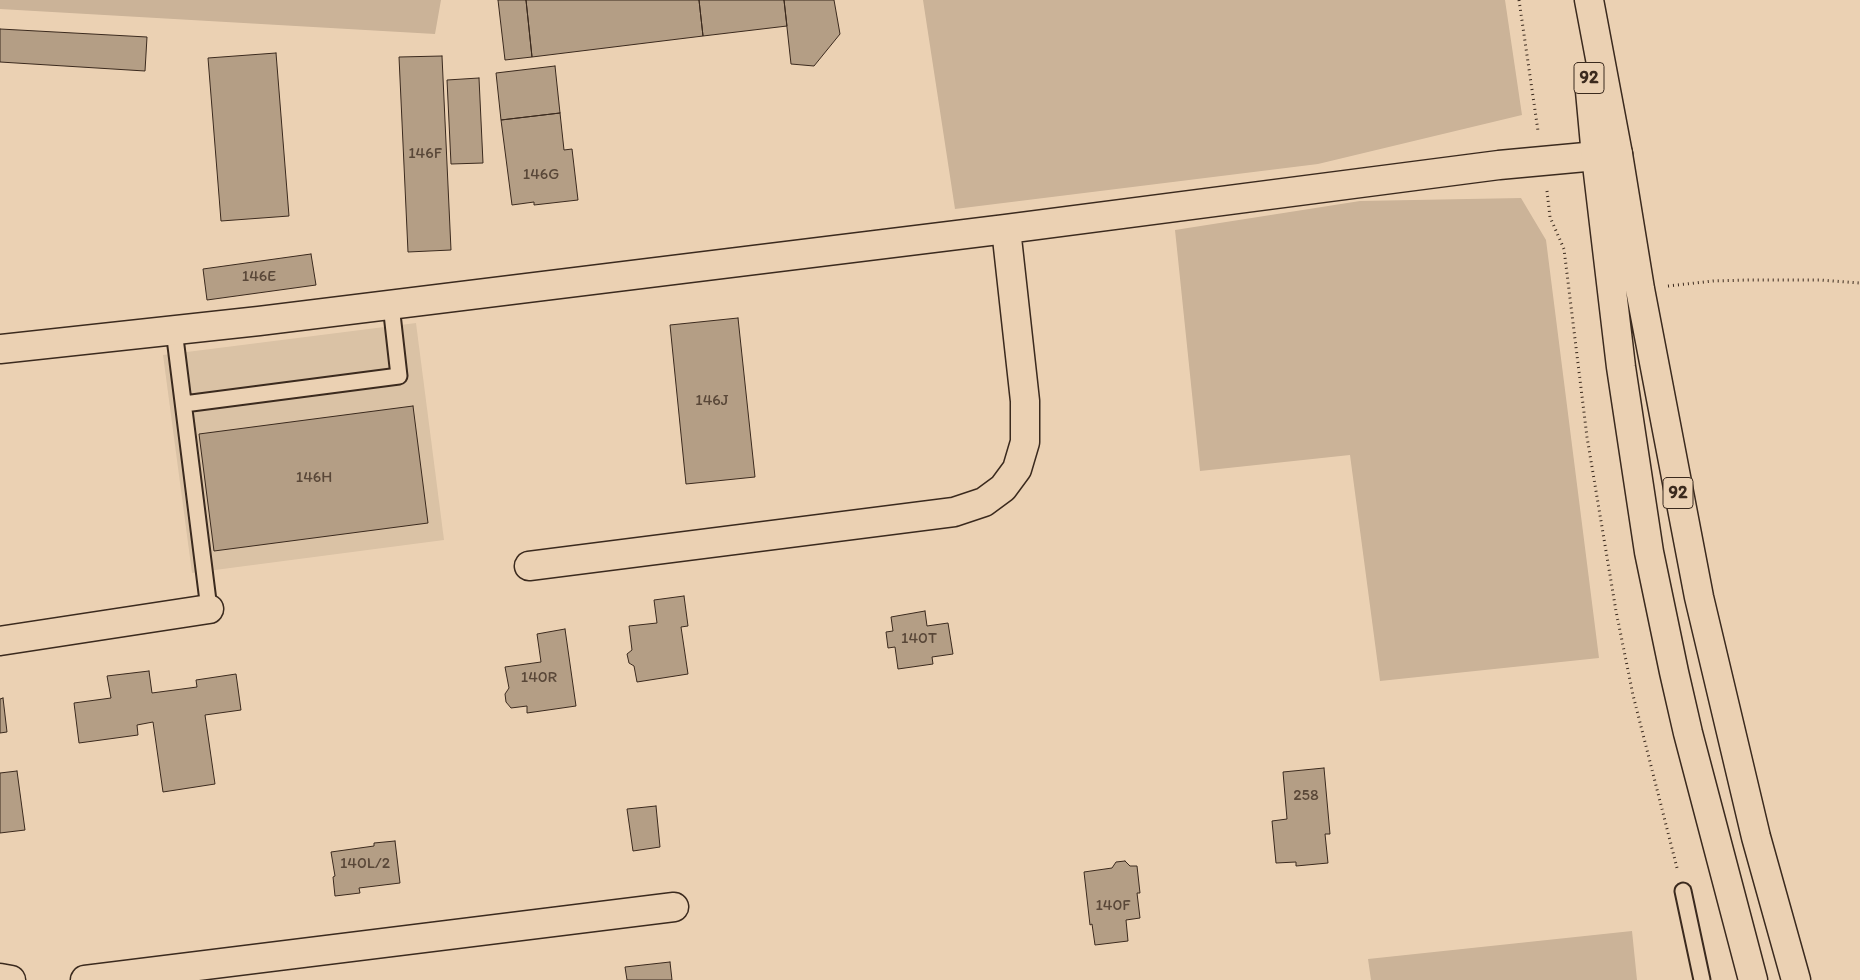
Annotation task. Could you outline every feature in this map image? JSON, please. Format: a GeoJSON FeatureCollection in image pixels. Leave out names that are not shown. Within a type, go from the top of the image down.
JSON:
{"type":"FeatureCollection","features":[{"type":"Feature","properties":{"kind":"street","name":"92"},"geometry":{"type":"LineString","coordinates":[[1582,0],[1607,155],[1640,289],[1699,598],[1756,837],[1796,980]]}},
{"type":"Feature","properties":{"kind":"street","name":"92"},"geometry":{"type":"LineString","coordinates":[[1589,0],[1607,155],[1621,367],[1649,552],[1686,724],[1753,980]]}},
{"type":"Feature","properties":{"kind":"street"},"geometry":{"type":"LineString","coordinates":[[0,349],[391,304],[1543,161],[1607,155]]}},
{"type":"Feature","properties":{"kind":"street"},"geometry":{"type":"LineString","coordinates":[[529,566],[954,512],[984,502],[1003,488],[1017,469],[1025,442],[1025,401],[1006,229]]}},
{"type":"Feature","properties":{"kind":"street"},"geometry":{"type":"LineString","coordinates":[[0,641],[209,609]]}},
{"type":"Feature","properties":{"kind":"street"},"geometry":{"type":"LineString","coordinates":[[85,980],[674,907]]}},
{"type":"Feature","properties":{"kind":"street"},"geometry":{"type":"LineString","coordinates":[[0,978],[10,980]]}},
{"type":"Feature","properties":{"kind":"lane"},"geometry":{"type":"LineString","coordinates":[[184,404],[399,376],[391,304]]}},
{"type":"Feature","properties":{"kind":"lane"},"geometry":{"type":"LineString","coordinates":[[174,330],[209,609]]}},
{"type":"Feature","properties":{"kind":"lane"},"geometry":{"type":"LineString","coordinates":[[1683,891],[1702,980]]}},
{"type":"Feature","properties":{"kind":"path"},"geometry":{"type":"LineString","coordinates":[[1519,0],[1550,216],[1564,249],[1587,438],[1616,611],[1647,752],[1683,891]]}},
{"type":"Feature","properties":{"kind":"path"},"geometry":{"type":"LineString","coordinates":[[1640,289],[1713,281],[1820,280],[1860,282]]}},
{"type":"Feature","properties":{"kind":"shaded area"},"geometry":{"type":"Polygon","coordinates":[[[0,0],[441,0],[435,34],[0,9],[0,0]]]}},
{"type":"Feature","properties":{"kind":"shaded area"},"geometry":{"type":"Polygon","coordinates":[[[923,0],[1505,0],[1522,115],[1318,164],[955,209],[923,0]]]}},
{"type":"Feature","properties":{"kind":"shaded area"},"geometry":{"type":"Polygon","coordinates":[[[1521,198],[1546,240],[1599,658],[1380,681],[1350,455],[1200,471],[1175,230],[1360,201],[1521,198]]]}},
{"type":"Feature","properties":{"kind":"shaded area"},"geometry":{"type":"Polygon","coordinates":[[[416,323],[444,540],[192,573],[163,355],[416,323]]]}},
{"type":"Feature","properties":{"kind":"shaded area"},"geometry":{"type":"Polygon","coordinates":[[[1632,931],[1637,980],[1371,980],[1368,959],[1632,931]]]}},
{"type":"Feature","properties":{"kind":"building"},"geometry":{"type":"Polygon","coordinates":[[[498,0],[526,0],[532,57],[505,60],[498,0]]]}},
{"type":"Feature","properties":{"kind":"building"},"geometry":{"type":"Polygon","coordinates":[[[526,0],[699,0],[703,36],[532,57],[526,0]]]}},
{"type":"Feature","properties":{"kind":"building"},"geometry":{"type":"Polygon","coordinates":[[[699,0],[784,0],[787,26],[703,36],[699,0]]]}},
{"type":"Feature","properties":{"kind":"building"},"geometry":{"type":"Polygon","coordinates":[[[784,0],[834,0],[840,34],[814,66],[791,64],[784,0]]]}},
{"type":"Feature","properties":{"kind":"building"},"geometry":{"type":"Polygon","coordinates":[[[0,29],[147,37],[145,71],[0,62],[0,29]]]}},
{"type":"Feature","properties":{"kind":"building"},"geometry":{"type":"Polygon","coordinates":[[[276,53],[289,216],[221,221],[208,58],[276,53]]]}},
{"type":"Feature","properties":{"kind":"building"},"geometry":{"type":"Polygon","coordinates":[[[442,56],[451,250],[408,252],[399,57],[442,56]]]}},
{"type":"Feature","properties":{"kind":"building"},"geometry":{"type":"Polygon","coordinates":[[[555,66],[560,113],[501,120],[496,73],[555,66]]]}},
{"type":"Feature","properties":{"kind":"building"},"geometry":{"type":"Polygon","coordinates":[[[479,78],[483,163],[451,164],[447,80],[479,78]]]}},
{"type":"Feature","properties":{"kind":"building"},"geometry":{"type":"Polygon","coordinates":[[[560,113],[564,150],[572,149],[578,200],[534,205],[534,202],[512,205],[501,120],[560,113]]]}},
{"type":"Feature","properties":{"kind":"building"},"geometry":{"type":"Polygon","coordinates":[[[311,254],[316,285],[207,300],[203,269],[311,254]]]}},
{"type":"Feature","properties":{"kind":"building"},"geometry":{"type":"Polygon","coordinates":[[[738,318],[755,477],[686,484],[670,325],[738,318]]]}},
{"type":"Feature","properties":{"kind":"building"},"geometry":{"type":"Polygon","coordinates":[[[413,406],[428,523],[214,551],[199,434],[413,406]]]}},
{"type":"Feature","properties":{"kind":"building"},"geometry":{"type":"Polygon","coordinates":[[[684,596],[688,626],[681,627],[688,674],[637,682],[634,666],[629,663],[627,654],[632,650],[629,626],[657,623],[654,600],[684,596]]]}},
{"type":"Feature","properties":{"kind":"building"},"geometry":{"type":"Polygon","coordinates":[[[925,611],[927,626],[948,623],[953,654],[932,657],[933,664],[898,669],[895,647],[888,648],[886,632],[893,631],[891,617],[925,611]]]}},
{"type":"Feature","properties":{"kind":"building"},"geometry":{"type":"Polygon","coordinates":[[[565,629],[576,706],[527,713],[527,706],[511,708],[506,702],[505,694],[509,688],[505,667],[541,662],[537,634],[565,629]]]}},
{"type":"Feature","properties":{"kind":"building"},"geometry":{"type":"Polygon","coordinates":[[[149,671],[152,693],[197,687],[196,680],[236,674],[241,710],[205,715],[215,784],[163,792],[153,722],[137,725],[138,735],[79,743],[74,703],[111,698],[107,676],[149,671]]]}},
{"type":"Feature","properties":{"kind":"building"},"geometry":{"type":"Polygon","coordinates":[[[3,698],[7,732],[0,733],[0,699],[3,698]]]}},
{"type":"Feature","properties":{"kind":"building"},"geometry":{"type":"Polygon","coordinates":[[[1324,768],[1330,834],[1325,834],[1328,863],[1296,866],[1296,862],[1276,863],[1272,821],[1287,819],[1283,772],[1324,768]]]}},
{"type":"Feature","properties":{"kind":"building"},"geometry":{"type":"Polygon","coordinates":[[[17,771],[25,830],[0,833],[0,773],[17,771]]]}},
{"type":"Feature","properties":{"kind":"building"},"geometry":{"type":"Polygon","coordinates":[[[656,806],[660,847],[633,851],[627,809],[656,806]]]}},
{"type":"Feature","properties":{"kind":"building"},"geometry":{"type":"Polygon","coordinates":[[[395,841],[400,883],[359,888],[360,893],[335,896],[333,877],[335,876],[331,852],[374,846],[374,843],[395,841]]]}},
{"type":"Feature","properties":{"kind":"building"},"geometry":{"type":"Polygon","coordinates":[[[1125,861],[1130,866],[1137,866],[1140,893],[1137,893],[1140,918],[1126,920],[1128,941],[1095,945],[1092,924],[1090,925],[1084,872],[1112,868],[1116,862],[1125,861]]]}},
{"type":"Feature","properties":{"kind":"building"},"geometry":{"type":"Polygon","coordinates":[[[670,962],[672,980],[627,980],[625,967],[670,962]]]}}]}
